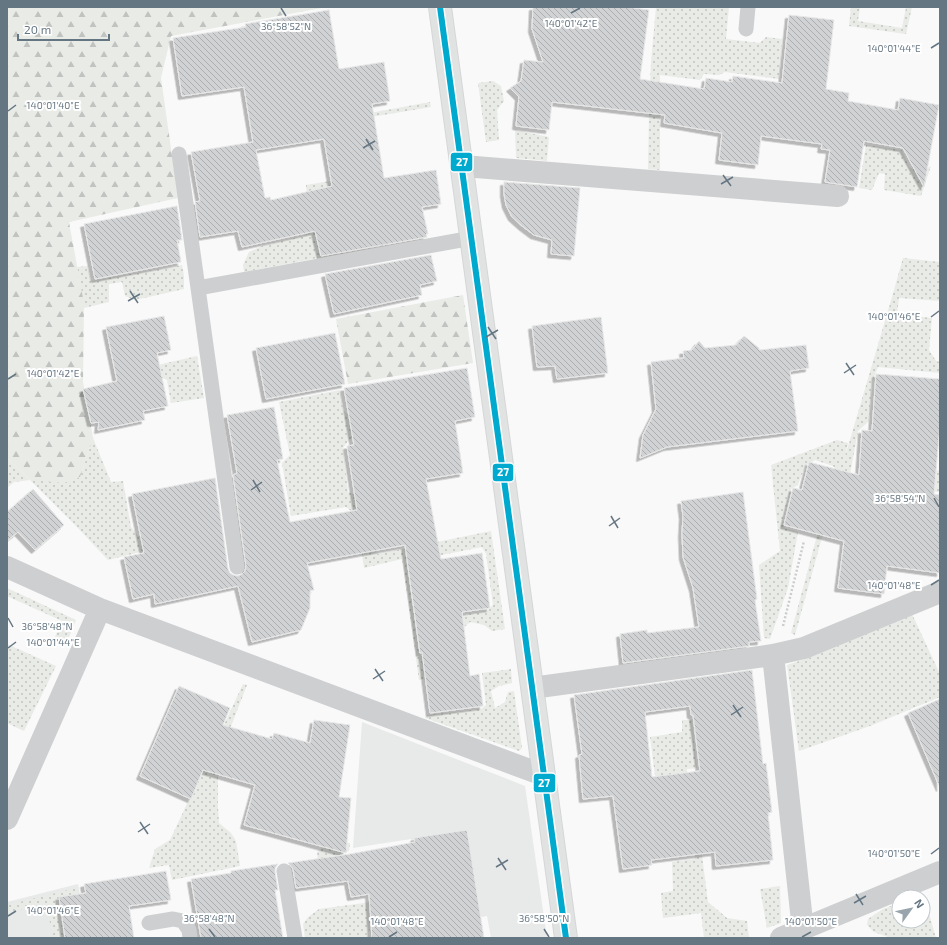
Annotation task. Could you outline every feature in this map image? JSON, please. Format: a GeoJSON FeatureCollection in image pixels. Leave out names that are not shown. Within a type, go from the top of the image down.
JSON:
{"type":"FeatureCollection","features":[{"type":"Feature","properties":{"kind":"main road"},"geometry":{"type":"LineString","coordinates":[[440,7],[463,166],[543,775],[566,938]]}},
{"type":"Feature","properties":{"kind":"street"},"geometry":{"type":"LineString","coordinates":[[463,166],[838,196]]}},
{"type":"Feature","properties":{"kind":"street"},"geometry":{"type":"LineString","coordinates":[[7,567],[100,609],[543,775]]}},
{"type":"Feature","properties":{"kind":"street"},"geometry":{"type":"LineString","coordinates":[[532,688],[774,655],[804,648],[940,592]]}},
{"type":"Feature","properties":{"kind":"street"},"geometry":{"type":"LineString","coordinates":[[7,819],[100,609]]}},
{"type":"Feature","properties":{"kind":"street"},"geometry":{"type":"LineString","coordinates":[[774,655],[803,930]]}},
{"type":"Feature","properties":{"kind":"street"},"geometry":{"type":"LineString","coordinates":[[781,938],[940,872]]}},
{"type":"Feature","properties":{"kind":"lane"},"geometry":{"type":"LineString","coordinates":[[746,29],[748,7]]}},
{"type":"Feature","properties":{"kind":"lane"},"geometry":{"type":"LineString","coordinates":[[179,154],[237,567]]}},
{"type":"Feature","properties":{"kind":"lane"},"geometry":{"type":"LineString","coordinates":[[198,288],[472,238]]}},
{"type":"Feature","properties":{"kind":"lane"},"geometry":{"type":"LineString","coordinates":[[284,870],[295,938]]}},
{"type":"Feature","properties":{"kind":"lane"},"geometry":{"type":"LineString","coordinates":[[149,923],[173,919],[183,921],[189,930],[190,938]]}},
{"type":"Feature","properties":{"kind":"path"},"geometry":{"type":"LineString","coordinates":[[774,655],[804,541]]}},
{"type":"Feature","properties":{"kind":"shaded area"},"geometry":{"type":"Polygon","coordinates":[[[362,722],[525,786],[547,938],[491,938],[487,916],[424,927],[411,839],[353,848],[362,722]]]}},
{"type":"Feature","properties":{"kind":"shaded area"},"geometry":{"type":"Polygon","coordinates":[[[78,884],[88,938],[7,938],[7,902],[78,884]]]}},
{"type":"Feature","properties":{"kind":"green space"},"geometry":{"type":"Polygon","coordinates":[[[7,7],[327,7],[171,36],[161,78],[178,198],[69,222],[84,304],[83,382],[93,438],[80,477],[64,483],[30,480],[7,458],[7,7]]]}},
{"type":"Feature","properties":{"kind":"green space"},"geometry":{"type":"Polygon","coordinates":[[[656,7],[729,7],[726,39],[760,43],[766,37],[782,39],[779,79],[725,72],[719,75],[704,74],[700,80],[660,75],[660,170],[648,169],[651,62],[656,7]]]}},
{"type":"Feature","properties":{"kind":"green space"},"geometry":{"type":"Polygon","coordinates":[[[851,7],[860,7],[858,21],[902,28],[906,7],[912,7],[906,34],[849,26],[851,7]]]}},
{"type":"Feature","properties":{"kind":"green space"},"geometry":{"type":"Polygon","coordinates":[[[493,81],[501,86],[504,101],[497,110],[499,140],[486,142],[478,83],[493,81]]]}},
{"type":"Feature","properties":{"kind":"green space"},"geometry":{"type":"Polygon","coordinates":[[[430,102],[431,107],[311,127],[359,115],[430,102]]]}},
{"type":"Feature","properties":{"kind":"green space"},"geometry":{"type":"Polygon","coordinates":[[[515,130],[549,137],[547,161],[516,158],[515,130]]]}},
{"type":"Feature","properties":{"kind":"green space"},"geometry":{"type":"Polygon","coordinates":[[[866,145],[902,150],[909,167],[920,172],[931,166],[921,196],[884,190],[885,174],[879,173],[872,190],[859,188],[866,145]]]}},
{"type":"Feature","properties":{"kind":"green space"},"geometry":{"type":"Polygon","coordinates":[[[336,180],[385,231],[387,245],[244,272],[243,265],[249,252],[264,245],[306,235],[310,227],[306,185],[336,180]]]}},
{"type":"Feature","properties":{"kind":"green space"},"geometry":{"type":"Polygon","coordinates":[[[903,258],[940,262],[940,301],[899,298],[897,314],[932,318],[929,350],[936,361],[940,362],[940,373],[878,367],[872,382],[869,421],[858,431],[850,474],[907,478],[940,470],[940,492],[837,483],[795,635],[791,633],[835,468],[815,460],[805,466],[798,485],[791,489],[783,520],[785,528],[798,532],[788,588],[770,639],[764,638],[759,565],[780,551],[771,465],[837,440],[848,443],[844,460],[903,258]]]}},
{"type":"Feature","properties":{"kind":"green space"},"geometry":{"type":"Polygon","coordinates":[[[182,265],[184,289],[135,300],[125,296],[122,282],[109,284],[109,302],[84,308],[77,267],[87,266],[91,281],[182,265]]]}},
{"type":"Feature","properties":{"kind":"green space"},"geometry":{"type":"Polygon","coordinates":[[[463,295],[473,363],[348,384],[336,319],[463,295]]]}},
{"type":"Feature","properties":{"kind":"green space"},"geometry":{"type":"Polygon","coordinates":[[[197,356],[204,398],[171,403],[167,380],[140,369],[197,356]]]}},
{"type":"Feature","properties":{"kind":"green space"},"geometry":{"type":"Polygon","coordinates":[[[340,390],[343,410],[355,420],[358,434],[349,440],[343,448],[348,492],[362,497],[371,547],[378,554],[491,531],[505,629],[492,631],[484,625],[470,622],[459,632],[455,616],[487,611],[493,605],[486,554],[482,547],[406,562],[419,654],[442,652],[446,676],[419,680],[402,559],[364,568],[356,515],[346,507],[291,516],[282,463],[290,455],[279,402],[340,390]]]}},
{"type":"Feature","properties":{"kind":"green space"},"geometry":{"type":"Polygon","coordinates":[[[93,438],[111,482],[123,481],[131,527],[138,536],[207,523],[208,535],[108,560],[30,480],[80,477],[93,438]]]}},
{"type":"Feature","properties":{"kind":"green space"},"geometry":{"type":"Polygon","coordinates":[[[7,458],[30,480],[14,482],[7,488],[7,458]]]}},
{"type":"Feature","properties":{"kind":"green space"},"geometry":{"type":"Polygon","coordinates":[[[7,588],[76,620],[67,642],[55,637],[62,621],[7,596],[7,588]]]}},
{"type":"Feature","properties":{"kind":"green space"},"geometry":{"type":"Polygon","coordinates":[[[912,614],[940,674],[940,697],[870,726],[799,751],[787,665],[814,656],[912,614]]]}},
{"type":"Feature","properties":{"kind":"green space"},"geometry":{"type":"Polygon","coordinates":[[[7,644],[56,666],[24,731],[7,723],[7,644]]]}},
{"type":"Feature","properties":{"kind":"green space"},"geometry":{"type":"Polygon","coordinates":[[[511,669],[512,683],[499,686],[491,691],[495,708],[505,702],[508,692],[514,691],[522,748],[519,751],[425,718],[427,715],[481,709],[486,705],[482,673],[511,669]]]}},
{"type":"Feature","properties":{"kind":"green space"},"geometry":{"type":"Polygon","coordinates":[[[243,684],[247,685],[218,760],[219,823],[231,833],[236,841],[240,866],[172,880],[169,865],[149,868],[155,849],[170,840],[243,684]]]}},
{"type":"Feature","properties":{"kind":"green space"},"geometry":{"type":"Polygon","coordinates":[[[682,720],[692,720],[697,768],[687,769],[689,795],[658,799],[650,737],[682,732],[682,720]]]}},
{"type":"Feature","properties":{"kind":"green space"},"geometry":{"type":"Polygon","coordinates":[[[691,820],[698,825],[708,902],[727,918],[747,921],[749,937],[704,938],[701,913],[663,918],[661,893],[673,891],[672,862],[695,859],[691,820]]]}},
{"type":"Feature","properties":{"kind":"green space"},"geometry":{"type":"Polygon","coordinates":[[[328,843],[350,843],[349,851],[341,853],[345,880],[320,882],[317,852],[328,843]]]}},
{"type":"Feature","properties":{"kind":"green space"},"geometry":{"type":"Polygon","coordinates":[[[780,886],[781,923],[767,928],[760,889],[780,886]]]}},
{"type":"Feature","properties":{"kind":"green space"},"geometry":{"type":"Polygon","coordinates":[[[76,888],[85,938],[53,938],[46,903],[7,913],[7,905],[76,888]]]}},
{"type":"Feature","properties":{"kind":"green space"},"geometry":{"type":"Polygon","coordinates":[[[379,901],[373,925],[368,933],[369,938],[305,938],[303,924],[308,917],[319,909],[379,901]]]}},
{"type":"Feature","properties":{"kind":"green space"},"geometry":{"type":"Polygon","coordinates":[[[891,906],[891,929],[931,929],[931,920],[936,938],[891,938],[874,932],[867,925],[868,919],[883,909],[891,906]]]}},
{"type":"Feature","properties":{"kind":"building"},"geometry":{"type":"Polygon","coordinates":[[[533,7],[625,7],[649,10],[640,79],[704,89],[706,78],[732,82],[733,76],[782,83],[789,15],[834,20],[826,89],[849,93],[848,101],[898,110],[900,98],[939,105],[924,187],[903,148],[864,141],[857,187],[825,182],[830,150],[821,149],[822,144],[761,136],[758,165],[719,160],[722,133],[664,123],[665,115],[552,102],[549,130],[516,126],[519,97],[510,88],[521,81],[524,60],[543,62],[532,29],[533,7]]]}},
{"type":"Feature","properties":{"kind":"building"},"geometry":{"type":"Polygon","coordinates":[[[329,10],[339,69],[384,62],[390,101],[372,104],[384,178],[436,170],[441,204],[422,207],[428,234],[426,234],[427,237],[321,256],[315,231],[242,247],[238,231],[200,237],[195,202],[200,201],[191,152],[253,142],[244,87],[182,96],[173,38],[246,27],[245,24],[329,10]],[[324,139],[256,150],[265,198],[270,197],[271,200],[332,186],[324,139]]]}},
{"type":"Feature","properties":{"kind":"building"},"geometry":{"type":"Polygon","coordinates":[[[504,182],[580,188],[574,256],[551,254],[552,240],[534,235],[512,217],[506,205],[504,182]]]}},
{"type":"Feature","properties":{"kind":"building"},"geometry":{"type":"Polygon","coordinates":[[[177,206],[182,240],[177,240],[181,262],[95,279],[84,224],[177,206]]]}},
{"type":"Feature","properties":{"kind":"building"},"geometry":{"type":"Polygon","coordinates":[[[431,255],[437,281],[420,285],[422,295],[334,314],[325,274],[431,255]]]}},
{"type":"Feature","properties":{"kind":"building"},"geometry":{"type":"Polygon","coordinates":[[[164,316],[171,350],[157,353],[168,406],[143,411],[145,420],[98,430],[99,422],[91,423],[83,389],[117,381],[106,327],[164,316]]]}},
{"type":"Feature","properties":{"kind":"building"},"geometry":{"type":"Polygon","coordinates":[[[601,317],[608,373],[557,379],[555,366],[537,367],[532,326],[601,317]]]}},
{"type":"Feature","properties":{"kind":"building"},"geometry":{"type":"Polygon","coordinates":[[[335,333],[345,384],[266,399],[256,348],[335,333]]]}},
{"type":"Feature","properties":{"kind":"building"},"geometry":{"type":"Polygon","coordinates":[[[744,336],[759,348],[759,350],[806,345],[809,368],[790,371],[798,431],[667,447],[640,458],[643,435],[656,409],[651,362],[684,358],[683,351],[692,350],[699,341],[705,348],[736,345],[744,336]]]}},
{"type":"Feature","properties":{"kind":"building"},"geometry":{"type":"Polygon","coordinates":[[[467,368],[475,417],[455,421],[463,473],[426,479],[441,559],[482,553],[490,608],[462,612],[470,676],[479,674],[483,706],[430,713],[405,545],[307,563],[314,590],[310,591],[310,608],[301,630],[252,642],[238,586],[155,604],[154,594],[133,599],[124,557],[144,553],[132,494],[215,478],[228,569],[230,573],[238,576],[245,571],[246,566],[233,475],[237,473],[227,415],[274,407],[283,459],[277,460],[290,522],[357,510],[347,446],[354,445],[344,388],[467,368]]]}},
{"type":"Feature","properties":{"kind":"building"},"geometry":{"type":"Polygon","coordinates":[[[876,374],[940,379],[940,425],[934,494],[940,495],[940,573],[887,566],[884,594],[838,588],[844,541],[784,525],[793,488],[802,490],[809,462],[859,475],[862,430],[872,431],[876,374]]]}},
{"type":"Feature","properties":{"kind":"building"},"geometry":{"type":"Polygon","coordinates":[[[33,489],[64,525],[35,550],[18,532],[7,541],[7,512],[33,489]]]}},
{"type":"Feature","properties":{"kind":"building"},"geometry":{"type":"Polygon","coordinates":[[[743,492],[761,641],[749,642],[749,646],[623,663],[620,634],[647,630],[647,633],[699,627],[693,588],[683,557],[683,516],[681,501],[743,492]]]}},
{"type":"Feature","properties":{"kind":"building"},"geometry":{"type":"Polygon","coordinates":[[[752,670],[763,764],[766,763],[772,812],[768,813],[773,860],[716,866],[715,852],[651,860],[652,865],[623,869],[613,796],[583,799],[579,755],[582,754],[574,695],[752,670]],[[690,706],[645,712],[652,777],[700,771],[693,715],[691,715],[690,706]]]}},
{"type":"Feature","properties":{"kind":"building"},"geometry":{"type":"Polygon","coordinates":[[[179,686],[230,708],[223,725],[272,739],[274,733],[310,743],[314,720],[350,725],[339,797],[351,798],[346,853],[244,825],[255,785],[203,770],[191,799],[140,776],[179,686]]]}},
{"type":"Feature","properties":{"kind":"building"},"geometry":{"type":"Polygon","coordinates":[[[940,699],[940,788],[908,713],[940,699]]]}},
{"type":"Feature","properties":{"kind":"building"},"geometry":{"type":"Polygon","coordinates":[[[467,830],[484,938],[372,938],[369,894],[351,897],[348,881],[296,888],[293,869],[288,863],[350,854],[415,842],[414,838],[467,830]]]}},
{"type":"Feature","properties":{"kind":"building"},"geometry":{"type":"Polygon","coordinates":[[[278,864],[275,868],[275,872],[278,890],[275,890],[283,938],[201,938],[191,879],[278,864]]]}},
{"type":"Feature","properties":{"kind":"building"},"geometry":{"type":"Polygon","coordinates":[[[166,871],[171,900],[129,906],[134,938],[65,938],[59,897],[86,893],[84,884],[166,871]]]}},
{"type":"Feature","properties":{"kind":"transit line","name":"27"},"geometry":{"type":"LineString","coordinates":[[440,7],[566,938]]}}]}
